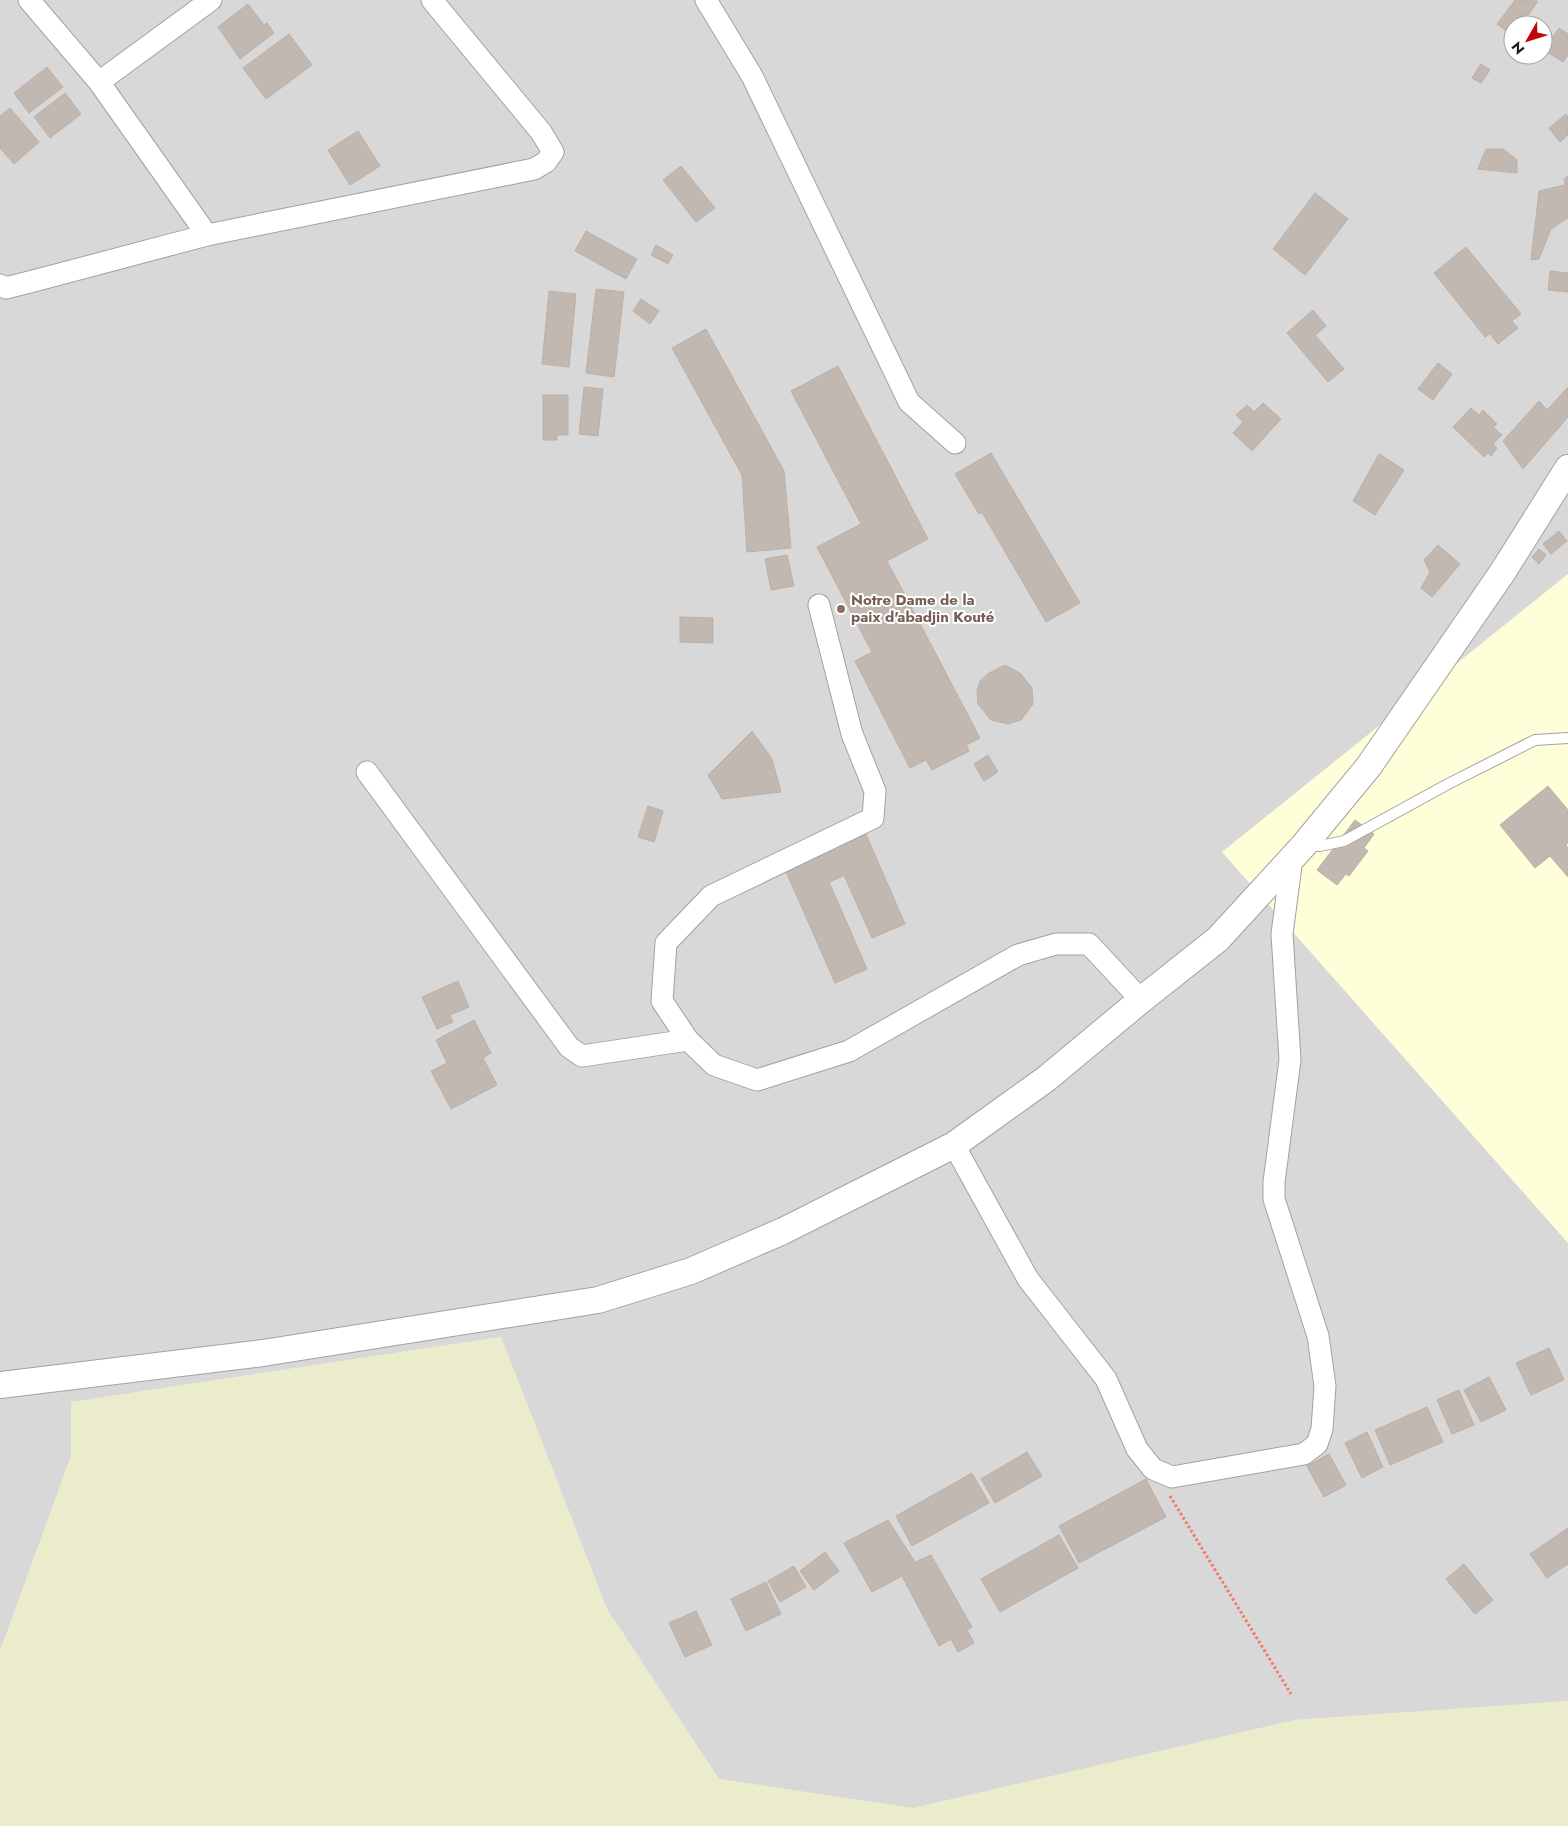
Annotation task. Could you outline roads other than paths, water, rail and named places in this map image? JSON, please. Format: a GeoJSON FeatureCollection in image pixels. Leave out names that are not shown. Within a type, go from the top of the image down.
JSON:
{"type":"FeatureCollection","features":[{"type":"Feature","properties":{"kind":"street"},"geometry":{"type":"LineString","coordinates":[[29,0],[99,82],[206,234]]}},
{"type":"Feature","properties":{"kind":"street"},"geometry":{"type":"LineString","coordinates":[[99,82],[211,0]]}},
{"type":"Feature","properties":{"kind":"street"},"geometry":{"type":"LineString","coordinates":[[0,285],[6,288],[206,234],[534,169],[546,162],[553,152],[541,132],[432,0]]}},
{"type":"Feature","properties":{"kind":"street"},"geometry":{"type":"LineString","coordinates":[[706,0],[752,76],[909,402],[955,443]]}},
{"type":"Feature","properties":{"kind":"street"},"geometry":{"type":"LineString","coordinates":[[0,1384],[263,1353],[598,1300],[691,1271],[774,1235],[954,1145],[1046,1079],[1218,939],[1298,851],[1370,766],[1502,573],[1568,468]]}},
{"type":"Feature","properties":{"kind":"street"},"geometry":{"type":"LineString","coordinates":[[819,605],[852,734],[874,791],[873,818],[711,896],[666,943],[662,1001],[688,1040],[714,1066],[757,1080],[849,1051],[1018,955],[1056,944],[1089,944],[1141,1000]]}},
{"type":"Feature","properties":{"kind":"street"},"geometry":{"type":"LineString","coordinates":[[367,772],[569,1047],[582,1056],[688,1040]]}},
{"type":"Feature","properties":{"kind":"street"},"geometry":{"type":"LineString","coordinates":[[954,1145],[1028,1279],[1106,1379],[1138,1449],[1153,1469],[1172,1477],[1304,1454],[1317,1444],[1322,1429],[1325,1386],[1318,1336],[1274,1199],[1274,1170],[1290,1060],[1282,934],[1298,851]]}},
{"type":"Feature","properties":{"kind":"lane"},"geometry":{"type":"LineString","coordinates":[[1298,851],[1344,841],[1448,784],[1535,740],[1568,738]]}},
{"type":"Feature","properties":{"kind":"place","name":"Notre Dame de la paix d'abadjin Kouté"},"geometry":{"type":"Point","coordinates":[841,609]}}]}
